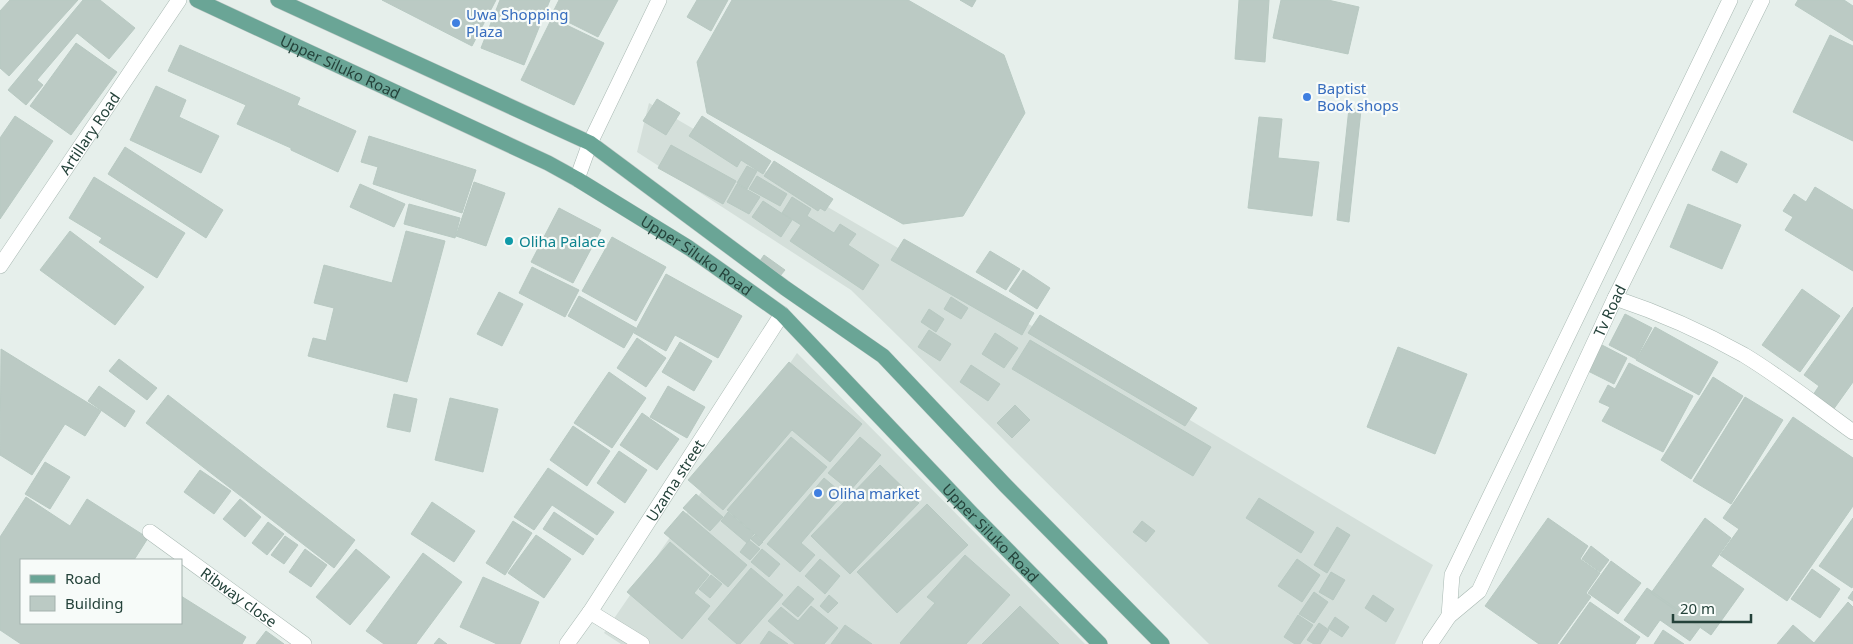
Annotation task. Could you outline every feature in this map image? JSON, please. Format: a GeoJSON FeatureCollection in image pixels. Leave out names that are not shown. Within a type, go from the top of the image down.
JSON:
{"type":"FeatureCollection","features":[{"type":"Feature","properties":{"kind":"main road","name":"Upper Siluko Road"},"geometry":{"type":"LineString","coordinates":[[197,0],[540,159],[577,179],[689,248],[782,314],[974,516],[1100,644]]}},
{"type":"Feature","properties":{"kind":"main road","name":"Upper Siluko Road"},"geometry":{"type":"LineString","coordinates":[[278,0],[590,143],[786,288],[883,356],[1006,486],[1162,644]]}},
{"type":"Feature","properties":{"kind":"street","name":"Artillary Road"},"geometry":{"type":"LineString","coordinates":[[0,266],[179,0]]}},
{"type":"Feature","properties":{"kind":"street"},"geometry":{"type":"LineString","coordinates":[[577,179],[590,143],[659,0]]}},
{"type":"Feature","properties":{"kind":"street","name":"Tv Road"},"geometry":{"type":"LineString","coordinates":[[1449,616],[1452,575],[1730,0]]}},
{"type":"Feature","properties":{"kind":"street","name":"Tv Road"},"geometry":{"type":"LineString","coordinates":[[1435,642],[1449,616],[1479,591],[1615,298],[1762,0]]}},
{"type":"Feature","properties":{"kind":"street"},"geometry":{"type":"LineString","coordinates":[[1615,298],[1699,331],[1746,356],[1853,432]]}},
{"type":"Feature","properties":{"kind":"street","name":"Uzama street"},"geometry":{"type":"LineString","coordinates":[[567,644],[590,612],[782,314]]}},
{"type":"Feature","properties":{"kind":"street","name":"Ribway close"},"geometry":{"type":"LineString","coordinates":[[150,532],[304,644]]}},
{"type":"Feature","properties":{"kind":"street"},"geometry":{"type":"LineString","coordinates":[[590,612],[642,644]]}},
{"type":"Feature","properties":{"kind":"shaded area"},"geometry":{"type":"Polygon","coordinates":[[[649,103],[1044,333],[1433,565],[1395,644],[1209,644],[851,290],[637,152],[649,103]]]}},
{"type":"Feature","properties":{"kind":"shaded area","name":"Oliha market"},"geometry":{"type":"Polygon","coordinates":[[[797,353],[1085,644],[621,644],[604,633],[797,353]]]}},
{"type":"Feature","properties":{"kind":"building"},"geometry":{"type":"Polygon","coordinates":[[[10,0],[78,0],[9,76],[0,68],[0,11],[10,0]]]}},
{"type":"Feature","properties":{"kind":"building"},"geometry":{"type":"Polygon","coordinates":[[[83,0],[100,0],[135,28],[109,59],[77,33],[37,80],[43,85],[26,105],[8,90],[83,0]]]}},
{"type":"Feature","properties":{"kind":"building","name":"Uwa Shopping Plaza"},"geometry":{"type":"Polygon","coordinates":[[[382,0],[496,0],[472,46],[382,0]]]}},
{"type":"Feature","properties":{"kind":"building"},"geometry":{"type":"Polygon","coordinates":[[[500,0],[550,0],[524,65],[481,48],[500,0]]]}},
{"type":"Feature","properties":{"kind":"building"},"geometry":{"type":"Polygon","coordinates":[[[559,0],[618,0],[598,37],[552,14],[559,0]]]}},
{"type":"Feature","properties":{"kind":"building"},"geometry":{"type":"Polygon","coordinates":[[[697,0],[728,0],[711,31],[687,17],[697,0]]]}},
{"type":"Feature","properties":{"kind":"building"},"geometry":{"type":"Polygon","coordinates":[[[732,0],[908,0],[1004,55],[1025,113],[963,216],[903,224],[707,113],[697,62],[732,0]]]}},
{"type":"Feature","properties":{"kind":"building"},"geometry":{"type":"Polygon","coordinates":[[[960,0],[976,0],[972,7],[960,0]]]}},
{"type":"Feature","properties":{"kind":"building"},"geometry":{"type":"Polygon","coordinates":[[[1239,0],[1269,0],[1265,62],[1235,59],[1239,0]]]}},
{"type":"Feature","properties":{"kind":"building"},"geometry":{"type":"Polygon","coordinates":[[[1281,0],[1328,0],[1359,7],[1348,54],[1273,38],[1281,0]]]}},
{"type":"Feature","properties":{"kind":"building"},"geometry":{"type":"Polygon","coordinates":[[[1798,0],[1844,0],[1853,6],[1853,41],[1795,5],[1798,0]]]}},
{"type":"Feature","properties":{"kind":"building"},"geometry":{"type":"Polygon","coordinates":[[[552,18],[604,43],[574,105],[521,80],[552,18]]]}},
{"type":"Feature","properties":{"kind":"building"},"geometry":{"type":"Polygon","coordinates":[[[1830,35],[1853,46],[1853,141],[1793,112],[1830,35]]]}},
{"type":"Feature","properties":{"kind":"building"},"geometry":{"type":"Polygon","coordinates":[[[76,43],[117,72],[71,135],[30,106],[76,43]]]}},
{"type":"Feature","properties":{"kind":"building"},"geometry":{"type":"Polygon","coordinates":[[[180,45],[300,98],[297,105],[356,131],[338,172],[291,150],[291,148],[237,124],[246,105],[168,71],[180,45]]]}},
{"type":"Feature","properties":{"kind":"building"},"geometry":{"type":"Polygon","coordinates":[[[156,86],[186,100],[179,117],[219,136],[201,173],[130,140],[156,86]]]}},
{"type":"Feature","properties":{"kind":"building"},"geometry":{"type":"Polygon","coordinates":[[[657,99],[680,113],[666,135],[643,121],[657,99]]]}},
{"type":"Feature","properties":{"kind":"building"},"geometry":{"type":"Polygon","coordinates":[[[1349,108],[1361,110],[1349,222],[1337,220],[1349,108]]]}},
{"type":"Feature","properties":{"kind":"building"},"geometry":{"type":"Polygon","coordinates":[[[15,116],[53,141],[0,219],[0,138],[15,116]]]}},
{"type":"Feature","properties":{"kind":"building"},"geometry":{"type":"Polygon","coordinates":[[[702,116],[771,161],[763,174],[741,160],[737,167],[689,136],[702,116]]]}},
{"type":"Feature","properties":{"kind":"building"},"geometry":{"type":"Polygon","coordinates":[[[1259,117],[1282,119],[1278,158],[1319,162],[1312,216],[1248,208],[1259,117]]]}},
{"type":"Feature","properties":{"kind":"building"},"geometry":{"type":"Polygon","coordinates":[[[369,136],[476,170],[462,213],[373,184],[378,167],[361,162],[369,136]]]}},
{"type":"Feature","properties":{"kind":"building"},"geometry":{"type":"Polygon","coordinates":[[[671,145],[736,181],[723,204],[658,168],[671,145]]]}},
{"type":"Feature","properties":{"kind":"building"},"geometry":{"type":"Polygon","coordinates":[[[125,147],[223,210],[206,238],[108,174],[125,147]]]}},
{"type":"Feature","properties":{"kind":"building"},"geometry":{"type":"Polygon","coordinates":[[[1721,151],[1747,164],[1737,183],[1712,170],[1721,151]]]}},
{"type":"Feature","properties":{"kind":"building"},"geometry":{"type":"Polygon","coordinates":[[[774,161],[833,199],[825,211],[820,208],[818,211],[764,176],[774,161]]]}},
{"type":"Feature","properties":{"kind":"building"},"geometry":{"type":"Polygon","coordinates":[[[747,166],[757,171],[747,189],[737,183],[747,166]]]}},
{"type":"Feature","properties":{"kind":"building"},"geometry":{"type":"Polygon","coordinates":[[[757,176],[787,194],[780,206],[749,189],[757,176]]]}},
{"type":"Feature","properties":{"kind":"building"},"geometry":{"type":"Polygon","coordinates":[[[94,177],[185,233],[157,278],[99,242],[102,238],[69,218],[94,177]]]}},
{"type":"Feature","properties":{"kind":"building"},"geometry":{"type":"Polygon","coordinates":[[[474,182],[505,193],[486,246],[456,236],[474,182]]]}},
{"type":"Feature","properties":{"kind":"building"},"geometry":{"type":"Polygon","coordinates":[[[360,184],[405,204],[394,227],[350,207],[360,184]]]}},
{"type":"Feature","properties":{"kind":"building"},"geometry":{"type":"Polygon","coordinates":[[[737,184],[760,197],[749,214],[727,202],[737,184]]]}},
{"type":"Feature","properties":{"kind":"building"},"geometry":{"type":"Polygon","coordinates":[[[1815,187],[1853,210],[1853,271],[1785,230],[1793,217],[1783,211],[1794,194],[1806,202],[1815,187]]]}},
{"type":"Feature","properties":{"kind":"building"},"geometry":{"type":"Polygon","coordinates":[[[792,197],[811,209],[807,216],[834,233],[840,224],[856,234],[848,245],[879,265],[863,290],[790,241],[801,225],[782,213],[792,197]]]}},
{"type":"Feature","properties":{"kind":"building"},"geometry":{"type":"Polygon","coordinates":[[[763,201],[792,220],[781,237],[752,217],[763,201]]]}},
{"type":"Feature","properties":{"kind":"building"},"geometry":{"type":"Polygon","coordinates":[[[409,204],[460,218],[455,238],[404,224],[409,204]]]}},
{"type":"Feature","properties":{"kind":"building"},"geometry":{"type":"Polygon","coordinates":[[[1688,204],[1741,225],[1722,269],[1670,247],[1688,204]]]}},
{"type":"Feature","properties":{"kind":"building"},"geometry":{"type":"Polygon","coordinates":[[[559,208],[601,230],[573,283],[531,262],[559,208]]]}},
{"type":"Feature","properties":{"kind":"building"},"geometry":{"type":"Polygon","coordinates":[[[70,231],[144,287],[115,325],[40,270],[70,231]]]}},
{"type":"Feature","properties":{"kind":"building"},"geometry":{"type":"Polygon","coordinates":[[[406,231],[445,241],[407,382],[308,356],[313,338],[326,341],[334,308],[314,303],[324,265],[392,283],[406,231]]]}},
{"type":"Feature","properties":{"kind":"building"},"geometry":{"type":"Polygon","coordinates":[[[612,237],[666,267],[636,321],[582,291],[612,237]]]}},
{"type":"Feature","properties":{"kind":"building"},"geometry":{"type":"Polygon","coordinates":[[[904,239],[1034,313],[1022,335],[891,260],[904,239]]]}},
{"type":"Feature","properties":{"kind":"building"},"geometry":{"type":"Polygon","coordinates":[[[990,251],[1020,269],[1006,290],[976,272],[990,251]]]}},
{"type":"Feature","properties":{"kind":"building"},"geometry":{"type":"Polygon","coordinates":[[[764,255],[785,270],[780,276],[760,261],[764,255]]]}},
{"type":"Feature","properties":{"kind":"building"},"geometry":{"type":"Polygon","coordinates":[[[532,267],[579,290],[565,317],[519,293],[532,267]]]}},
{"type":"Feature","properties":{"kind":"building"},"geometry":{"type":"Polygon","coordinates":[[[1023,270],[1050,288],[1037,309],[1009,291],[1023,270]]]}},
{"type":"Feature","properties":{"kind":"building"},"geometry":{"type":"Polygon","coordinates":[[[666,274],[742,316],[718,358],[675,335],[666,351],[634,333],[666,274]]]}},
{"type":"Feature","properties":{"kind":"building"},"geometry":{"type":"Polygon","coordinates":[[[1802,289],[1840,316],[1800,372],[1762,345],[1802,289]]]}},
{"type":"Feature","properties":{"kind":"building"},"geometry":{"type":"Polygon","coordinates":[[[499,292],[523,304],[502,346],[477,334],[499,292]]]}},
{"type":"Feature","properties":{"kind":"building"},"geometry":{"type":"Polygon","coordinates":[[[579,296],[636,328],[624,348],[568,316],[579,296]]]}},
{"type":"Feature","properties":{"kind":"building"},"geometry":{"type":"Polygon","coordinates":[[[951,297],[968,308],[961,319],[944,309],[951,297]]]}},
{"type":"Feature","properties":{"kind":"building"},"geometry":{"type":"Polygon","coordinates":[[[1853,307],[1853,382],[1833,410],[1813,395],[1819,386],[1804,375],[1853,307]]]}},
{"type":"Feature","properties":{"kind":"building"},"geometry":{"type":"Polygon","coordinates":[[[929,309],[944,319],[936,332],[921,322],[929,309]]]}},
{"type":"Feature","properties":{"kind":"building"},"geometry":{"type":"Polygon","coordinates":[[[1625,314],[1652,328],[1636,359],[1609,345],[1625,314]]]}},
{"type":"Feature","properties":{"kind":"building"},"geometry":{"type":"Polygon","coordinates":[[[1040,315],[1197,408],[1185,426],[1028,333],[1040,315]]]}},
{"type":"Feature","properties":{"kind":"building"},"geometry":{"type":"Polygon","coordinates":[[[1655,327],[1718,362],[1699,395],[1636,360],[1655,327]]]}},
{"type":"Feature","properties":{"kind":"building"},"geometry":{"type":"Polygon","coordinates":[[[929,330],[951,344],[940,361],[918,347],[929,330]]]}},
{"type":"Feature","properties":{"kind":"building"},"geometry":{"type":"Polygon","coordinates":[[[995,333],[1018,348],[1004,368],[982,354],[995,333]]]}},
{"type":"Feature","properties":{"kind":"building"},"geometry":{"type":"Polygon","coordinates":[[[637,338],[666,358],[646,387],[617,368],[637,338]]]}},
{"type":"Feature","properties":{"kind":"building"},"geometry":{"type":"Polygon","coordinates":[[[1030,340],[1211,447],[1193,476],[1012,369],[1030,340]]]}},
{"type":"Feature","properties":{"kind":"building"},"geometry":{"type":"Polygon","coordinates":[[[680,342],[712,361],[694,391],[662,372],[680,342]]]}},
{"type":"Feature","properties":{"kind":"building"},"geometry":{"type":"Polygon","coordinates":[[[1602,345],[1627,358],[1614,384],[1588,371],[1602,345]]]}},
{"type":"Feature","properties":{"kind":"building"},"geometry":{"type":"Polygon","coordinates":[[[1398,347],[1467,374],[1435,454],[1367,427],[1398,347]]]}},
{"type":"Feature","properties":{"kind":"building"},"geometry":{"type":"Polygon","coordinates":[[[1,349],[101,411],[85,436],[65,424],[32,475],[0,455],[1,349]]]}},
{"type":"Feature","properties":{"kind":"building"},"geometry":{"type":"Polygon","coordinates":[[[119,359],[157,388],[147,400],[109,371],[119,359]]]}},
{"type":"Feature","properties":{"kind":"building"},"geometry":{"type":"Polygon","coordinates":[[[789,362],[862,424],[830,462],[792,430],[723,510],[688,480],[789,362]]]}},
{"type":"Feature","properties":{"kind":"building"},"geometry":{"type":"Polygon","coordinates":[[[1629,363],[1693,396],[1663,452],[1602,421],[1610,407],[1599,402],[1608,385],[1615,389],[1629,363]]]}},
{"type":"Feature","properties":{"kind":"building"},"geometry":{"type":"Polygon","coordinates":[[[971,365],[1000,384],[988,401],[960,382],[971,365]]]}},
{"type":"Feature","properties":{"kind":"building"},"geometry":{"type":"Polygon","coordinates":[[[609,372],[646,398],[612,448],[574,423],[609,372]]]}},
{"type":"Feature","properties":{"kind":"building"},"geometry":{"type":"Polygon","coordinates":[[[1713,377],[1743,396],[1691,479],[1661,460],[1713,377]]]}},
{"type":"Feature","properties":{"kind":"building"},"geometry":{"type":"Polygon","coordinates":[[[99,386],[135,411],[125,427],[88,401],[99,386]]]}},
{"type":"Feature","properties":{"kind":"building"},"geometry":{"type":"Polygon","coordinates":[[[668,386],[705,407],[687,438],[650,417],[668,386]]]}},
{"type":"Feature","properties":{"kind":"building"},"geometry":{"type":"Polygon","coordinates":[[[394,394],[417,399],[410,432],[387,427],[394,394]]]}},
{"type":"Feature","properties":{"kind":"building"},"geometry":{"type":"Polygon","coordinates":[[[168,395],[355,540],[334,568],[146,423],[168,395]]]}},
{"type":"Feature","properties":{"kind":"building"},"geometry":{"type":"Polygon","coordinates":[[[1745,397],[1783,420],[1731,504],[1693,481],[1745,397]]]}},
{"type":"Feature","properties":{"kind":"building"},"geometry":{"type":"Polygon","coordinates":[[[450,398],[498,409],[483,472],[435,460],[450,398]]]}},
{"type":"Feature","properties":{"kind":"building"},"geometry":{"type":"Polygon","coordinates":[[[1015,405],[1030,420],[1012,438],[997,423],[1015,405]]]}},
{"type":"Feature","properties":{"kind":"building"},"geometry":{"type":"Polygon","coordinates":[[[642,413],[679,439],[657,470],[620,445],[642,413]]]}},
{"type":"Feature","properties":{"kind":"building"},"geometry":{"type":"Polygon","coordinates":[[[1793,417],[1853,458],[1853,506],[1787,601],[1720,555],[1739,529],[1723,518],[1793,417]]]}},
{"type":"Feature","properties":{"kind":"building"},"geometry":{"type":"Polygon","coordinates":[[[573,426],[610,451],[587,486],[550,460],[573,426]]]}},
{"type":"Feature","properties":{"kind":"building"},"geometry":{"type":"Polygon","coordinates":[[[791,437],[827,467],[763,541],[727,510],[791,437]]]}},
{"type":"Feature","properties":{"kind":"building"},"geometry":{"type":"Polygon","coordinates":[[[860,437],[881,455],[850,491],[828,473],[860,437]]]}},
{"type":"Feature","properties":{"kind":"building"},"geometry":{"type":"Polygon","coordinates":[[[619,451],[647,470],[625,503],[597,483],[619,451]]]}},
{"type":"Feature","properties":{"kind":"building"},"geometry":{"type":"Polygon","coordinates":[[[45,462],[70,477],[50,509],[25,494],[45,462]]]}},
{"type":"Feature","properties":{"kind":"building"},"geometry":{"type":"Polygon","coordinates":[[[880,465],[919,503],[850,574],[811,536],[880,465]]]}},
{"type":"Feature","properties":{"kind":"building"},"geometry":{"type":"Polygon","coordinates":[[[548,468],[614,512],[597,535],[552,505],[534,530],[514,517],[548,468]]]}},
{"type":"Feature","properties":{"kind":"building"},"geometry":{"type":"Polygon","coordinates":[[[200,470],[231,491],[214,514],[184,492],[200,470]]]}},
{"type":"Feature","properties":{"kind":"building"},"geometry":{"type":"Polygon","coordinates":[[[824,478],[843,494],[801,543],[815,555],[800,572],[767,544],[824,478]]]}},
{"type":"Feature","properties":{"kind":"building"},"geometry":{"type":"Polygon","coordinates":[[[696,494],[723,517],[710,531],[683,508],[696,494]]]}},
{"type":"Feature","properties":{"kind":"building"},"geometry":{"type":"Polygon","coordinates":[[[26,497],[70,526],[87,499],[148,538],[135,559],[20,559],[20,624],[182,624],[182,597],[246,637],[242,644],[21,644],[0,630],[0,537],[26,497]]]}},
{"type":"Feature","properties":{"kind":"building"},"geometry":{"type":"Polygon","coordinates":[[[1259,498],[1314,532],[1301,553],[1246,518],[1259,498]]]}},
{"type":"Feature","properties":{"kind":"building"},"geometry":{"type":"Polygon","coordinates":[[[240,499],[261,517],[245,537],[223,519],[240,499]]]}},
{"type":"Feature","properties":{"kind":"building"},"geometry":{"type":"Polygon","coordinates":[[[432,502],[475,531],[454,562],[411,534],[432,502]]]}},
{"type":"Feature","properties":{"kind":"building"},"geometry":{"type":"Polygon","coordinates":[[[927,504],[968,545],[897,613],[857,572],[927,504]]]}},
{"type":"Feature","properties":{"kind":"building"},"geometry":{"type":"Polygon","coordinates":[[[683,511],[747,565],[728,587],[664,533],[683,511]]]}},
{"type":"Feature","properties":{"kind":"building"},"geometry":{"type":"Polygon","coordinates":[[[554,512],[594,539],[583,555],[543,529],[554,512]]]}},
{"type":"Feature","properties":{"kind":"building"},"geometry":{"type":"Polygon","coordinates":[[[728,512],[754,534],[747,543],[721,521],[728,512]]]}},
{"type":"Feature","properties":{"kind":"building"},"geometry":{"type":"Polygon","coordinates":[[[1548,518],[1588,546],[1580,559],[1600,573],[1586,593],[1591,597],[1557,644],[1539,644],[1485,606],[1548,518]]]}},
{"type":"Feature","properties":{"kind":"building"},"geometry":{"type":"Polygon","coordinates":[[[1705,518],[1731,538],[1711,566],[1744,589],[1711,635],[1651,593],[1705,518]]]}},
{"type":"Feature","properties":{"kind":"building"},"geometry":{"type":"Polygon","coordinates":[[[1853,518],[1853,586],[1852,588],[1819,566],[1853,518]]]}},
{"type":"Feature","properties":{"kind":"building"},"geometry":{"type":"Polygon","coordinates":[[[513,521],[532,533],[505,575],[486,563],[513,521]]]}},
{"type":"Feature","properties":{"kind":"building"},"geometry":{"type":"Polygon","coordinates":[[[1142,521],[1155,531],[1146,542],[1133,532],[1142,521]]]}},
{"type":"Feature","properties":{"kind":"building"},"geometry":{"type":"Polygon","coordinates":[[[268,522],[284,534],[267,555],[252,543],[268,522]]]}},
{"type":"Feature","properties":{"kind":"building"},"geometry":{"type":"Polygon","coordinates":[[[1337,527],[1350,535],[1327,573],[1314,565],[1337,527]]]}},
{"type":"Feature","properties":{"kind":"building"},"geometry":{"type":"Polygon","coordinates":[[[536,535],[571,559],[544,598],[508,573],[536,535]]]}},
{"type":"Feature","properties":{"kind":"building"},"geometry":{"type":"Polygon","coordinates":[[[755,535],[763,542],[759,546],[751,539],[755,535]]]}},
{"type":"Feature","properties":{"kind":"building"},"geometry":{"type":"Polygon","coordinates":[[[285,536],[298,545],[284,564],[271,555],[285,536]]]}},
{"type":"Feature","properties":{"kind":"building"},"geometry":{"type":"Polygon","coordinates":[[[749,540],[760,549],[750,560],[740,552],[749,540]]]}},
{"type":"Feature","properties":{"kind":"building"},"geometry":{"type":"Polygon","coordinates":[[[670,542],[709,575],[694,593],[710,606],[682,639],[627,592],[670,542]]]}},
{"type":"Feature","properties":{"kind":"building"},"geometry":{"type":"Polygon","coordinates":[[[1591,546],[1609,560],[1600,572],[1582,559],[1591,546]]]}},
{"type":"Feature","properties":{"kind":"building"},"geometry":{"type":"Polygon","coordinates":[[[305,549],[327,565],[311,587],[289,572],[305,549]]]}},
{"type":"Feature","properties":{"kind":"building"},"geometry":{"type":"Polygon","coordinates":[[[356,549],[390,577],[350,625],[316,597],[356,549]]]}},
{"type":"Feature","properties":{"kind":"building"},"geometry":{"type":"Polygon","coordinates":[[[762,549],[780,564],[769,577],[751,562],[762,549]]]}},
{"type":"Feature","properties":{"kind":"building"},"geometry":{"type":"Polygon","coordinates":[[[423,553],[462,582],[416,644],[384,644],[366,631],[423,553]]]}},
{"type":"Feature","properties":{"kind":"building"},"geometry":{"type":"Polygon","coordinates":[[[965,555],[1010,595],[966,644],[901,644],[935,603],[927,597],[965,555]]]}},
{"type":"Feature","properties":{"kind":"building"},"geometry":{"type":"Polygon","coordinates":[[[820,559],[840,576],[825,594],[805,576],[820,559]]]}},
{"type":"Feature","properties":{"kind":"building"},"geometry":{"type":"Polygon","coordinates":[[[1297,559],[1320,575],[1302,602],[1278,586],[1297,559]]]}},
{"type":"Feature","properties":{"kind":"building"},"geometry":{"type":"Polygon","coordinates":[[[1611,561],[1641,583],[1618,614],[1588,593],[1611,561]]]}},
{"type":"Feature","properties":{"kind":"building"},"geometry":{"type":"Polygon","coordinates":[[[751,568],[783,595],[740,644],[737,644],[708,619],[751,568]]]}},
{"type":"Feature","properties":{"kind":"building"},"geometry":{"type":"Polygon","coordinates":[[[1812,569],[1840,589],[1820,618],[1791,599],[1812,569]]]}},
{"type":"Feature","properties":{"kind":"building"},"geometry":{"type":"Polygon","coordinates":[[[1331,572],[1345,580],[1333,600],[1319,592],[1331,572]]]}},
{"type":"Feature","properties":{"kind":"building"},"geometry":{"type":"Polygon","coordinates":[[[711,575],[722,584],[710,598],[699,589],[711,575]]]}},
{"type":"Feature","properties":{"kind":"building"},"geometry":{"type":"Polygon","coordinates":[[[483,577],[539,602],[520,644],[497,644],[460,627],[483,577]]]}},
{"type":"Feature","properties":{"kind":"building"},"geometry":{"type":"Polygon","coordinates":[[[798,586],[814,599],[798,617],[782,604],[798,586]]]}},
{"type":"Feature","properties":{"kind":"building"},"geometry":{"type":"Polygon","coordinates":[[[1647,588],[1701,626],[1690,641],[1660,620],[1648,637],[1624,620],[1647,588]]]}},
{"type":"Feature","properties":{"kind":"building"},"geometry":{"type":"Polygon","coordinates":[[[1853,591],[1853,601],[1848,598],[1853,591]]]}},
{"type":"Feature","properties":{"kind":"building"},"geometry":{"type":"Polygon","coordinates":[[[1314,592],[1328,602],[1314,623],[1299,614],[1314,592]]]}},
{"type":"Feature","properties":{"kind":"building"},"geometry":{"type":"Polygon","coordinates":[[[829,595],[838,603],[828,613],[820,606],[829,595]]]}},
{"type":"Feature","properties":{"kind":"building"},"geometry":{"type":"Polygon","coordinates":[[[1373,595],[1394,609],[1386,622],[1365,608],[1373,595]]]}},
{"type":"Feature","properties":{"kind":"building"},"geometry":{"type":"Polygon","coordinates":[[[1590,602],[1640,637],[1635,644],[1560,644],[1590,602]]]}},
{"type":"Feature","properties":{"kind":"building"},"geometry":{"type":"Polygon","coordinates":[[[1848,602],[1853,607],[1853,644],[1777,644],[1793,625],[1814,643],[1848,602]]]}},
{"type":"Feature","properties":{"kind":"building"},"geometry":{"type":"Polygon","coordinates":[[[811,606],[838,628],[824,644],[795,644],[768,621],[781,607],[798,621],[811,606]]]}},
{"type":"Feature","properties":{"kind":"building"},"geometry":{"type":"Polygon","coordinates":[[[1020,606],[1059,644],[982,644],[1020,606]]]}},
{"type":"Feature","properties":{"kind":"building"},"geometry":{"type":"Polygon","coordinates":[[[1298,615],[1313,625],[1300,644],[1295,644],[1284,637],[1298,615]]]}},
{"type":"Feature","properties":{"kind":"building"},"geometry":{"type":"Polygon","coordinates":[[[1335,617],[1349,627],[1342,637],[1328,628],[1335,617]]]}},
{"type":"Feature","properties":{"kind":"building"},"geometry":{"type":"Polygon","coordinates":[[[1319,623],[1329,630],[1320,644],[1314,644],[1307,640],[1319,623]]]}},
{"type":"Feature","properties":{"kind":"building"},"geometry":{"type":"Polygon","coordinates":[[[845,625],[872,644],[831,644],[845,625]]]}},
{"type":"Feature","properties":{"kind":"building"},"geometry":{"type":"Polygon","coordinates":[[[1663,630],[1684,644],[1654,644],[1663,630]]]}},
{"type":"Feature","properties":{"kind":"building"},"geometry":{"type":"Polygon","coordinates":[[[266,631],[284,644],[256,644],[266,631]]]}},
{"type":"Feature","properties":{"kind":"building"},"geometry":{"type":"Polygon","coordinates":[[[769,631],[788,644],[760,644],[769,631]]]}},
{"type":"Feature","properties":{"kind":"building"},"geometry":{"type":"Polygon","coordinates":[[[439,638],[447,644],[434,644],[439,638]]]}},
{"type":"Feature","properties":{"kind":"place","name":"Uwa Shopping Plaza"},"geometry":{"type":"Point","coordinates":[456,23]}},
{"type":"Feature","properties":{"kind":"place","name":"Baptist Book shops"},"geometry":{"type":"Point","coordinates":[1307,97]}},
{"type":"Feature","properties":{"kind":"place","name":"Oliha Palace"},"geometry":{"type":"Point","coordinates":[509,241]}},
{"type":"Feature","properties":{"kind":"place","name":"Oliha market"},"geometry":{"type":"Point","coordinates":[818,493]}}]}
